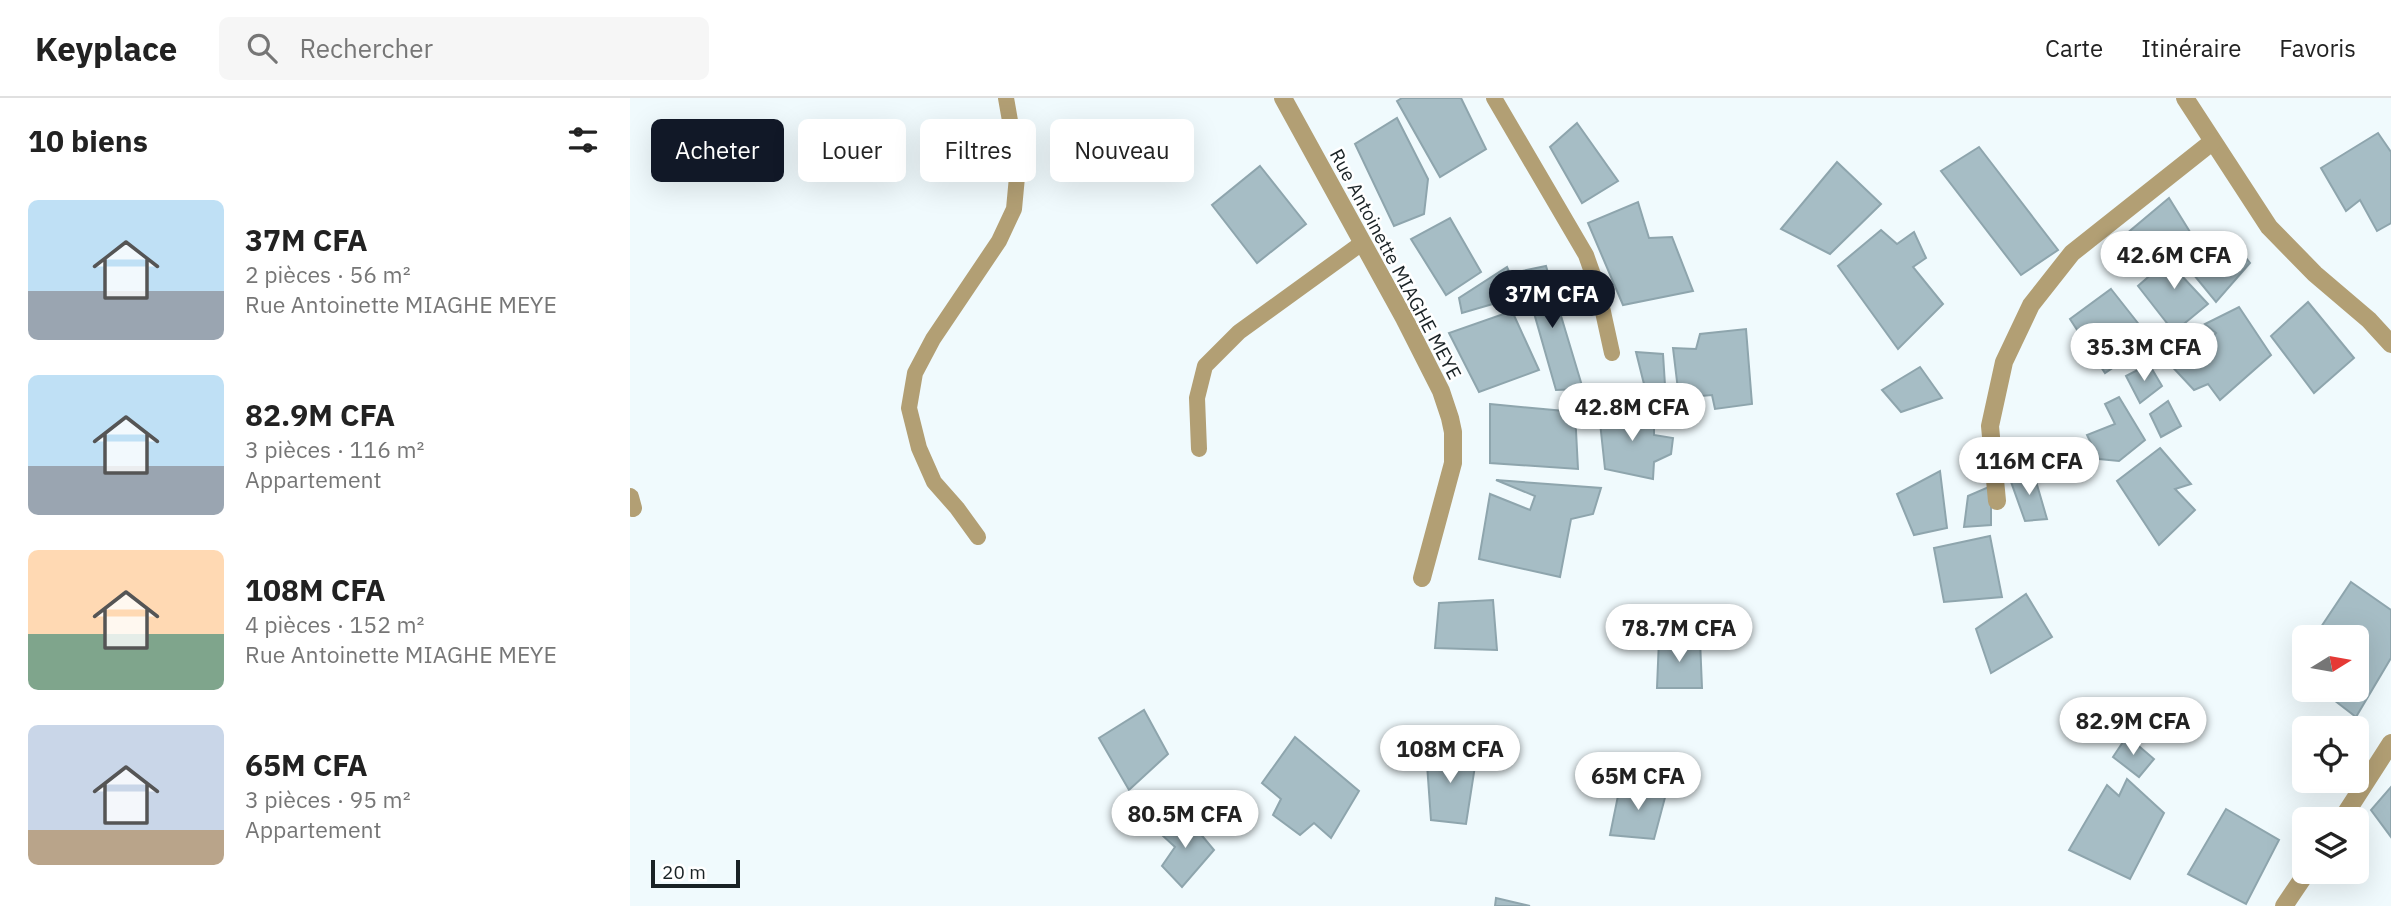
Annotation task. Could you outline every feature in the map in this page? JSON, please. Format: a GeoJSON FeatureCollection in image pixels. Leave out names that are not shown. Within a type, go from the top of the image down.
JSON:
{"type":"FeatureCollection","features":[{"type":"Feature","properties":{"kind":"street","name":"Rue Antoinette MIAGHE MEYE"},"geometry":{"type":"LineString","coordinates":[[1283,98],[1431,370],[1446,404],[1454,432],[1453,463],[1422,578]]}},
{"type":"Feature","properties":{"kind":"street"},"geometry":{"type":"LineString","coordinates":[[2185,98],[2269,227],[2391,344]]}},
{"type":"Feature","properties":{"kind":"street"},"geometry":{"type":"LineString","coordinates":[[1997,501],[1990,425],[2004,362],[2031,305],[2073,253],[2212,142]]}},
{"type":"Feature","properties":{"kind":"street"},"geometry":{"type":"LineString","coordinates":[[2350,807],[2391,743]]}},
{"type":"Feature","properties":{"kind":"street"},"geometry":{"type":"LineString","coordinates":[[2284,906],[2299,884]]}},
{"type":"Feature","properties":{"kind":"lane"},"geometry":{"type":"LineString","coordinates":[[978,537],[934,482],[919,447],[909,408],[915,373],[933,339],[999,241],[1014,209],[1018,166],[1006,98]]}},
{"type":"Feature","properties":{"kind":"lane"},"geometry":{"type":"LineString","coordinates":[[1494,98],[1586,255],[1598,289],[1612,353]]}},
{"type":"Feature","properties":{"kind":"lane"},"geometry":{"type":"LineString","coordinates":[[1199,449],[1197,398],[1205,366],[1239,332],[1362,243]]}},
{"type":"Feature","properties":{"kind":"building"},"geometry":{"type":"Polygon","coordinates":[[[1402,98],[1461,98],[1486,149],[1440,177],[1397,101],[1402,98]]]}},
{"type":"Feature","properties":{"kind":"building"},"geometry":{"type":"Polygon","coordinates":[[[1397,118],[1428,179],[1424,214],[1394,226],[1355,144],[1397,118]]]}},
{"type":"Feature","properties":{"kind":"building"},"geometry":{"type":"Polygon","coordinates":[[[1577,123],[1618,181],[1582,203],[1550,147],[1577,123]]]}},
{"type":"Feature","properties":{"kind":"building"},"geometry":{"type":"Polygon","coordinates":[[[2378,133],[2391,152],[2391,223],[2377,231],[2360,200],[2346,211],[2321,168],[2378,133]]]}},
{"type":"Feature","properties":{"kind":"building"},"geometry":{"type":"Polygon","coordinates":[[[1979,147],[2058,250],[2021,275],[1941,171],[1979,147]]]}},
{"type":"Feature","properties":{"kind":"building"},"geometry":{"type":"Polygon","coordinates":[[[1837,162],[1881,204],[1830,254],[1781,229],[1837,162]]]}},
{"type":"Feature","properties":{"kind":"building"},"geometry":{"type":"Polygon","coordinates":[[[1260,166],[1306,224],[1257,263],[1212,205],[1260,166]]]}},
{"type":"Feature","properties":{"kind":"building"},"geometry":{"type":"Polygon","coordinates":[[[2169,198],[2190,232],[2146,260],[2141,253],[2132,260],[2119,240],[2169,198]]]}},
{"type":"Feature","properties":{"kind":"building"},"geometry":{"type":"Polygon","coordinates":[[[1638,202],[1649,238],[1672,237],[1693,291],[1623,305],[1588,223],[1638,202]]]}},
{"type":"Feature","properties":{"kind":"building"},"geometry":{"type":"Polygon","coordinates":[[[1450,218],[1481,272],[1446,295],[1411,239],[1450,218]]]}},
{"type":"Feature","properties":{"kind":"building"},"geometry":{"type":"Polygon","coordinates":[[[1881,230],[1897,244],[1914,232],[1926,258],[1913,267],[1943,304],[1898,349],[1838,266],[1881,230]]]}},
{"type":"Feature","properties":{"kind":"building"},"geometry":{"type":"Polygon","coordinates":[[[2230,238],[2250,263],[2216,302],[2194,275],[2230,238]]]}},
{"type":"Feature","properties":{"kind":"building"},"geometry":{"type":"Polygon","coordinates":[[[2186,244],[2196,257],[2180,274],[2208,304],[2174,332],[2138,286],[2186,244]]]}},
{"type":"Feature","properties":{"kind":"building"},"geometry":{"type":"Polygon","coordinates":[[[1546,266],[1583,389],[1556,390],[1522,271],[1546,266]]]}},
{"type":"Feature","properties":{"kind":"building"},"geometry":{"type":"Polygon","coordinates":[[[1507,267],[1520,296],[1462,313],[1459,298],[1507,267]]]}},
{"type":"Feature","properties":{"kind":"building"},"geometry":{"type":"Polygon","coordinates":[[[2111,289],[2152,341],[2105,373],[2070,319],[2111,289]]]}},
{"type":"Feature","properties":{"kind":"building"},"geometry":{"type":"Polygon","coordinates":[[[2308,302],[2354,358],[2314,393],[2271,336],[2308,302]]]}},
{"type":"Feature","properties":{"kind":"building"},"geometry":{"type":"Polygon","coordinates":[[[2239,307],[2271,355],[2220,400],[2208,384],[2194,390],[2166,360],[2191,338],[2202,345],[2216,333],[2205,324],[2239,307]]]}},
{"type":"Feature","properties":{"kind":"building"},"geometry":{"type":"Polygon","coordinates":[[[1512,311],[1539,370],[1479,392],[1449,333],[1512,311]]]}},
{"type":"Feature","properties":{"kind":"building"},"geometry":{"type":"Polygon","coordinates":[[[1746,329],[1752,404],[1715,409],[1712,395],[1679,398],[1673,348],[1696,349],[1700,334],[1746,329]]]}},
{"type":"Feature","properties":{"kind":"building"},"geometry":{"type":"Polygon","coordinates":[[[1636,352],[1663,354],[1666,401],[1649,404],[1636,352]]]}},
{"type":"Feature","properties":{"kind":"building"},"geometry":{"type":"Polygon","coordinates":[[[2149,364],[2162,386],[2140,403],[2126,376],[2149,364]]]}},
{"type":"Feature","properties":{"kind":"building"},"geometry":{"type":"Polygon","coordinates":[[[1920,367],[1942,398],[1901,412],[1882,390],[1920,367]]]}},
{"type":"Feature","properties":{"kind":"building"},"geometry":{"type":"Polygon","coordinates":[[[2119,397],[2145,440],[2119,461],[2099,459],[2087,435],[2115,424],[2105,404],[2119,397]]]}},
{"type":"Feature","properties":{"kind":"building"},"geometry":{"type":"Polygon","coordinates":[[[2168,401],[2181,426],[2161,437],[2150,414],[2168,401]]]}},
{"type":"Feature","properties":{"kind":"building"},"geometry":{"type":"Polygon","coordinates":[[[1490,404],[1575,412],[1578,469],[1490,463],[1490,404]]]}},
{"type":"Feature","properties":{"kind":"building"},"geometry":{"type":"Polygon","coordinates":[[[1599,413],[1654,413],[1654,435],[1673,438],[1671,454],[1654,462],[1653,479],[1605,469],[1599,413]]]}},
{"type":"Feature","properties":{"kind":"building"},"geometry":{"type":"Polygon","coordinates":[[[2160,448],[2191,484],[2175,489],[2195,510],[2159,545],[2117,481],[2160,448]]]}},
{"type":"Feature","properties":{"kind":"building"},"geometry":{"type":"Polygon","coordinates":[[[1940,471],[1947,528],[1914,535],[1897,494],[1940,471]]]}},
{"type":"Feature","properties":{"kind":"building"},"geometry":{"type":"Polygon","coordinates":[[[2033,471],[2047,519],[2025,521],[2010,479],[2033,471]]]}},
{"type":"Feature","properties":{"kind":"building"},"geometry":{"type":"Polygon","coordinates":[[[1496,480],[1601,488],[1593,514],[1571,519],[1560,577],[1479,559],[1490,494],[1530,510],[1535,496],[1496,480]]]}},
{"type":"Feature","properties":{"kind":"building"},"geometry":{"type":"Polygon","coordinates":[[[1991,486],[1991,525],[1964,527],[1968,496],[1991,486]]]}},
{"type":"Feature","properties":{"kind":"building"},"geometry":{"type":"Polygon","coordinates":[[[1990,536],[2002,597],[1944,602],[1934,548],[1990,536]]]}},
{"type":"Feature","properties":{"kind":"building"},"geometry":{"type":"Polygon","coordinates":[[[2351,582],[2391,610],[2391,658],[2370,693],[2370,625],[2322,625],[2351,582]]]}},
{"type":"Feature","properties":{"kind":"building"},"geometry":{"type":"Polygon","coordinates":[[[2026,594],[2052,637],[1991,673],[1976,629],[2026,594]]]}},
{"type":"Feature","properties":{"kind":"building"},"geometry":{"type":"Polygon","coordinates":[[[1493,600],[1497,650],[1435,648],[1439,603],[1493,600]]]}},
{"type":"Feature","properties":{"kind":"building"},"geometry":{"type":"Polygon","coordinates":[[[1659,639],[1700,640],[1702,688],[1657,688],[1659,639]]]}},
{"type":"Feature","properties":{"kind":"building"},"geometry":{"type":"Polygon","coordinates":[[[2337,702],[2365,702],[2355,716],[2337,702]]]}},
{"type":"Feature","properties":{"kind":"building"},"geometry":{"type":"Polygon","coordinates":[[[1144,710],[1168,754],[1129,790],[1099,738],[1144,710]]]}},
{"type":"Feature","properties":{"kind":"building"},"geometry":{"type":"Polygon","coordinates":[[[2127,736],[2154,759],[2139,777],[2113,757],[2127,736]]]}},
{"type":"Feature","properties":{"kind":"building"},"geometry":{"type":"Polygon","coordinates":[[[1295,737],[1359,791],[1331,838],[1314,823],[1300,835],[1273,815],[1281,799],[1262,783],[1295,737]]]}},
{"type":"Feature","properties":{"kind":"building"},"geometry":{"type":"Polygon","coordinates":[[[1426,750],[1477,753],[1466,824],[1431,820],[1426,750]]]}},
{"type":"Feature","properties":{"kind":"building"},"geometry":{"type":"Polygon","coordinates":[[[2127,779],[2164,813],[2130,879],[2069,850],[2107,785],[2119,796],[2127,779]]]}},
{"type":"Feature","properties":{"kind":"building"},"geometry":{"type":"Polygon","coordinates":[[[1620,786],[1667,790],[1654,839],[1610,835],[1620,786]]]}},
{"type":"Feature","properties":{"kind":"building"},"geometry":{"type":"Polygon","coordinates":[[[2391,787],[2391,837],[2371,810],[2391,787]]]}},
{"type":"Feature","properties":{"kind":"building"},"geometry":{"type":"Polygon","coordinates":[[[2226,809],[2279,840],[2246,904],[2188,874],[2226,809]]]}},
{"type":"Feature","properties":{"kind":"building"},"geometry":{"type":"Polygon","coordinates":[[[1183,813],[1214,850],[1182,887],[1162,866],[1175,847],[1162,835],[1183,813]]]}},
{"type":"Feature","properties":{"kind":"building"},"geometry":{"type":"Polygon","coordinates":[[[1496,898],[1530,906],[1495,906],[1496,898]]]}}]}
